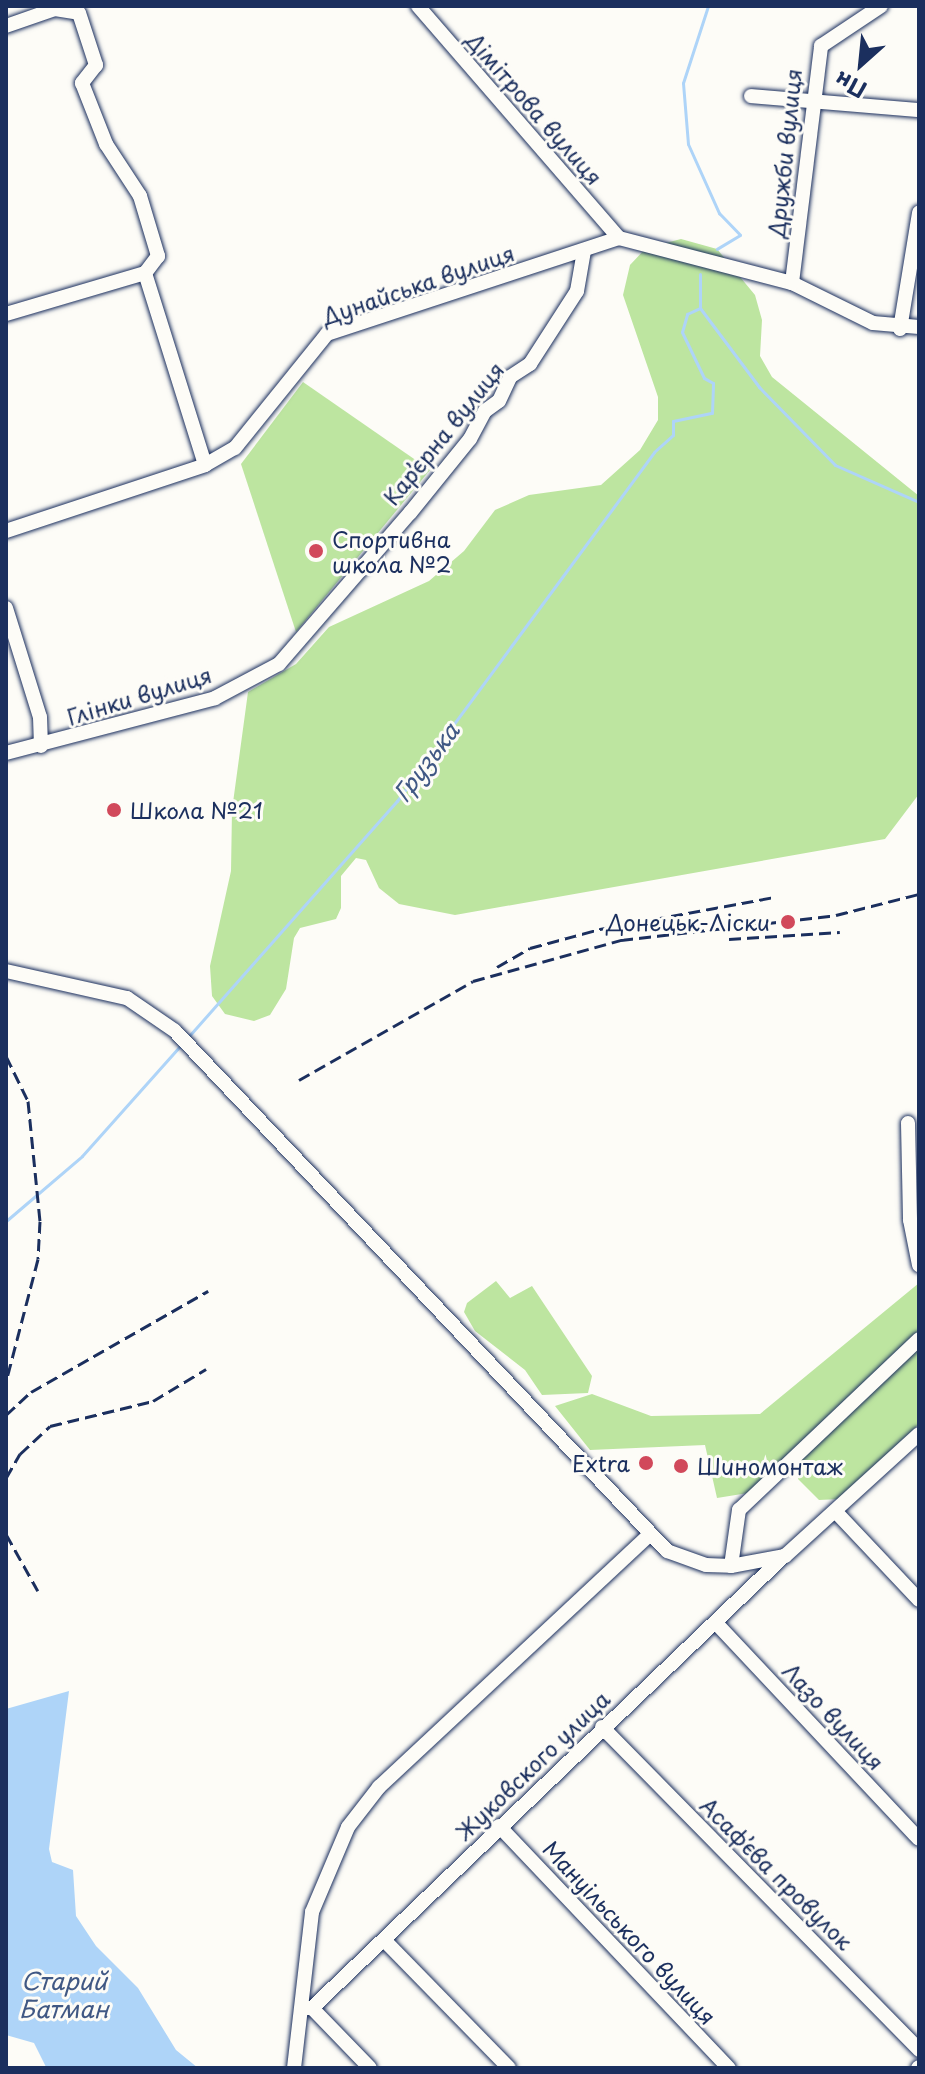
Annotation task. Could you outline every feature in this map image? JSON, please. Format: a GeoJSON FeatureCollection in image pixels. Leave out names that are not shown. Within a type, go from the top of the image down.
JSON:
{"type":"FeatureCollection","features":[{"type":"Feature","properties":{"kind":"street","name":"Дімітрова вулиця"},"geometry":{"type":"LineString","coordinates":[[418,6],[619,238]]}},
{"type":"Feature","properties":{"kind":"street","name":"Дружби вулиця"},"geometry":{"type":"LineString","coordinates":[[792,283],[811,98],[821,46],[881,6]]}},
{"type":"Feature","properties":{"kind":"street"},"geometry":{"type":"LineString","coordinates":[[6,26],[54,7],[79,13],[96,65],[82,83],[106,144],[140,196],[158,256],[145,273],[6,314]]}},
{"type":"Feature","properties":{"kind":"street"},"geometry":{"type":"LineString","coordinates":[[751,96],[811,98],[919,110]]}},
{"type":"Feature","properties":{"kind":"street"},"geometry":{"type":"LineString","coordinates":[[900,329],[919,213]]}},
{"type":"Feature","properties":{"kind":"street","name":"Дунайська вулиця"},"geometry":{"type":"LineString","coordinates":[[6,531],[205,465],[249,435],[327,334],[619,238]]}},
{"type":"Feature","properties":{"kind":"street"},"geometry":{"type":"LineString","coordinates":[[619,238],[792,283],[873,323],[900,329],[919,327]]}},
{"type":"Feature","properties":{"kind":"street","name":"Кар’єрна вулиця"},"geometry":{"type":"LineString","coordinates":[[279,664],[470,439],[485,411],[499,401],[510,377],[530,364],[577,291],[584,251]]}},
{"type":"Feature","properties":{"kind":"street"},"geometry":{"type":"LineString","coordinates":[[145,273],[205,465]]}},
{"type":"Feature","properties":{"kind":"street"},"geometry":{"type":"LineString","coordinates":[[6,608],[40,717],[41,746]]}},
{"type":"Feature","properties":{"kind":"street","name":"Глінки вулиця"},"geometry":{"type":"LineString","coordinates":[[6,753],[215,698],[279,664]]}},
{"type":"Feature","properties":{"kind":"street"},"geometry":{"type":"LineString","coordinates":[[6,971],[127,998],[175,1031],[650,1534],[687,1559],[731,1566],[785,1556]]}},
{"type":"Feature","properties":{"kind":"street"},"geometry":{"type":"LineString","coordinates":[[908,1123],[910,1220],[919,1265]]}},
{"type":"Feature","properties":{"kind":"street"},"geometry":{"type":"LineString","coordinates":[[731,1566],[739,1510],[919,1339]]}},
{"type":"Feature","properties":{"kind":"street","name":"Жуковского улица"},"geometry":{"type":"LineString","coordinates":[[306,2008],[386,1942],[499,1826],[602,1727],[919,1434]]}},
{"type":"Feature","properties":{"kind":"street"},"geometry":{"type":"LineString","coordinates":[[836,1512],[919,1600]]}},
{"type":"Feature","properties":{"kind":"street"},"geometry":{"type":"LineString","coordinates":[[294,2068],[306,2008],[319,1886],[364,1805],[650,1534]]}},
{"type":"Feature","properties":{"kind":"street","name":"Лазо вулиця"},"geometry":{"type":"LineString","coordinates":[[716,1623],[919,1839]]}},
{"type":"Feature","properties":{"kind":"street","name":"Асаф’єва провулок"},"geometry":{"type":"LineString","coordinates":[[602,1727],[919,2050]]}},
{"type":"Feature","properties":{"kind":"street","name":"Мануільського вулиця"},"geometry":{"type":"LineString","coordinates":[[499,1826],[729,2068]]}},
{"type":"Feature","properties":{"kind":"street"},"geometry":{"type":"LineString","coordinates":[[386,1942],[509,2068]]}},
{"type":"Feature","properties":{"kind":"street"},"geometry":{"type":"LineString","coordinates":[[306,2008],[370,2068]]}},
{"type":"Feature","properties":{"kind":"green space"},"geometry":{"type":"Polygon","coordinates":[[[681,239],[717,249],[755,295],[762,320],[760,356],[772,377],[919,496],[919,794],[885,839],[455,915],[399,904],[379,888],[366,860],[356,858],[341,876],[341,908],[336,919],[300,928],[294,938],[286,989],[270,1015],[254,1021],[225,1014],[212,996],[210,966],[231,871],[232,810],[248,692],[296,664],[329,627],[429,581],[464,551],[495,510],[529,495],[601,485],[640,450],[658,420],[658,397],[623,295],[630,265],[646,248],[681,239]]]}},
{"type":"Feature","properties":{"kind":"green space","name":"Спортивна школа №2"},"geometry":{"type":"Polygon","coordinates":[[[303,382],[430,470],[296,632],[241,464],[303,382]]]}},
{"type":"Feature","properties":{"kind":"green space"},"geometry":{"type":"Polygon","coordinates":[[[496,1281],[510,1298],[532,1286],[592,1376],[588,1393],[542,1395],[525,1370],[475,1331],[464,1312],[467,1303],[496,1281]]]}},
{"type":"Feature","properties":{"kind":"green space"},"geometry":{"type":"Polygon","coordinates":[[[919,1283],[919,1334],[748,1493],[717,1498],[705,1445],[590,1450],[555,1406],[592,1394],[651,1416],[760,1414],[919,1283]]]}},
{"type":"Feature","properties":{"kind":"green space"},"geometry":{"type":"Polygon","coordinates":[[[919,1345],[919,1424],[840,1499],[819,1500],[798,1479],[800,1460],[919,1345]]]}},
{"type":"Feature","properties":{"kind":"water","name":"Старий Батман"},"geometry":{"type":"Polygon","coordinates":[[[69,1691],[49,1849],[52,1862],[73,1870],[76,1916],[96,1946],[138,1988],[176,2050],[198,2068],[46,2067],[34,2043],[6,2035],[6,1709],[69,1691]]]}},
{"type":"Feature","properties":{"kind":"waterway","name":"Грузька"},"geometry":{"type":"LineString","coordinates":[[708,6],[683,83],[688,144],[719,213],[740,235],[717,249]]}},
{"type":"Feature","properties":{"kind":"waterway","name":"Грузька"},"geometry":{"type":"LineString","coordinates":[[189,1036],[397,801],[654,452],[673,435],[673,421],[712,413],[713,383],[704,378],[682,332],[687,314],[700,308],[700,274]]}},
{"type":"Feature","properties":{"kind":"waterway"},"geometry":{"type":"LineString","coordinates":[[700,308],[759,387],[835,465],[919,502]]}},
{"type":"Feature","properties":{"kind":"waterway","name":"Грузька"},"geometry":{"type":"LineString","coordinates":[[6,1221],[82,1156],[181,1045]]}},
{"type":"Feature","properties":{"kind":"railway"},"geometry":{"type":"LineString","coordinates":[[299,1080],[473,981],[621,940],[836,915],[919,894]]}},
{"type":"Feature","properties":{"kind":"railway"},"geometry":{"type":"LineString","coordinates":[[497,967],[530,948],[600,929],[775,897]]}},
{"type":"Feature","properties":{"kind":"railway"},"geometry":{"type":"LineString","coordinates":[[729,939],[840,932]]}},
{"type":"Feature","properties":{"kind":"railway"},"geometry":{"type":"LineString","coordinates":[[6,1056],[28,1101],[40,1221],[38,1259],[6,1382]]}},
{"type":"Feature","properties":{"kind":"railway"},"geometry":{"type":"LineString","coordinates":[[6,1415],[31,1392],[208,1291]]}},
{"type":"Feature","properties":{"kind":"railway"},"geometry":{"type":"LineString","coordinates":[[6,1478],[20,1454],[50,1426],[153,1401],[206,1369]]}},
{"type":"Feature","properties":{"kind":"railway"},"geometry":{"type":"LineString","coordinates":[[6,1534],[38,1591]]}},
{"type":"Feature","properties":{"kind":"place","name":"Спортивна школа №2"},"geometry":{"type":"Point","coordinates":[316,551]}},
{"type":"Feature","properties":{"kind":"place","name":"Школа №21"},"geometry":{"type":"Point","coordinates":[114,810]}},
{"type":"Feature","properties":{"kind":"place","name":"Донецьк-Ліски"},"geometry":{"type":"Point","coordinates":[788,922]}},
{"type":"Feature","properties":{"kind":"place","name":"Extra"},"geometry":{"type":"Point","coordinates":[646,1463]}},
{"type":"Feature","properties":{"kind":"place","name":"Шиномонтаж"},"geometry":{"type":"Point","coordinates":[681,1466]}}]}
